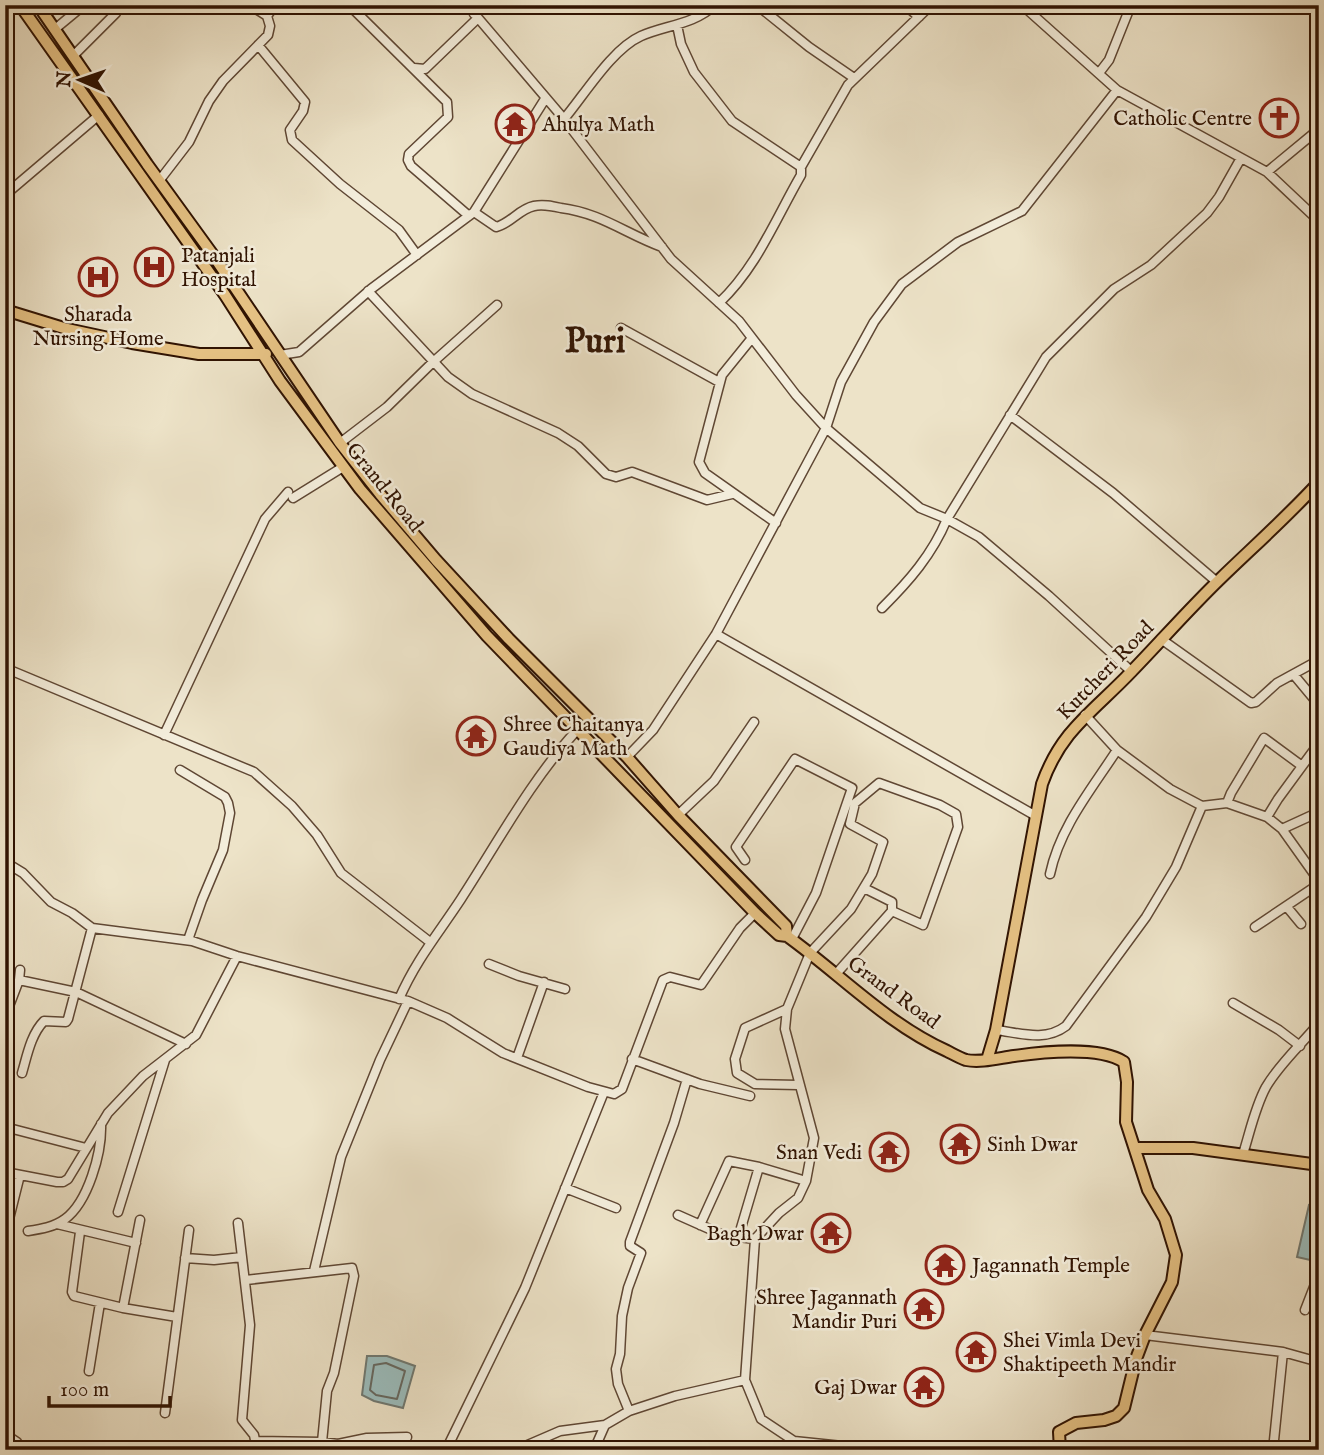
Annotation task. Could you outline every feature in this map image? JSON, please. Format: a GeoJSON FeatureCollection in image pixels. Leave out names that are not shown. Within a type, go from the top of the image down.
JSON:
{"type":"FeatureCollection","features":[{"type":"Feature","properties":{"kind":"main road","name":"Grand Road"},"geometry":{"type":"LineString","coordinates":[[20,5],[225,295],[261,354],[343,467],[487,636],[613,768],[755,913],[779,934],[790,937],[881,1010],[926,1042],[967,1060],[1089,1053],[1114,1056],[1124,1062],[1127,1082],[1126,1122],[1136,1148]]}},
{"type":"Feature","properties":{"kind":"main road","name":"Grand Road"},"geometry":{"type":"LineString","coordinates":[[38,5],[340,443],[436,560],[786,926],[790,937]]}},
{"type":"Feature","properties":{"kind":"main road"},"geometry":{"type":"LineString","coordinates":[[5,310],[67,329],[199,354],[280,355]]}},
{"type":"Feature","properties":{"kind":"main road","name":"Kutcheri Road"},"geometry":{"type":"LineString","coordinates":[[987,1060],[996,1030],[1042,784],[1059,747],[1085,715],[1101,703],[1217,582],[1319,482]]}},
{"type":"Feature","properties":{"kind":"main road"},"geometry":{"type":"LineString","coordinates":[[613,768],[627,757]]}},
{"type":"Feature","properties":{"kind":"main road"},"geometry":{"type":"LineString","coordinates":[[1060,1450],[1059,1433],[1076,1423],[1116,1416],[1124,1408],[1145,1335],[1172,1282],[1176,1255],[1165,1219],[1148,1190],[1136,1148],[1193,1148],[1319,1165]]}},
{"type":"Feature","properties":{"kind":"street"},"geometry":{"type":"LineString","coordinates":[[55,29],[84,5]]}},
{"type":"Feature","properties":{"kind":"street"},"geometry":{"type":"LineString","coordinates":[[73,56],[116,13],[118,5]]}},
{"type":"Feature","properties":{"kind":"street"},"geometry":{"type":"LineString","coordinates":[[159,181],[189,142],[209,101],[223,81],[270,31],[267,16],[250,5]]}},
{"type":"Feature","properties":{"kind":"street"},"geometry":{"type":"LineString","coordinates":[[267,16],[275,5]]}},
{"type":"Feature","properties":{"kind":"street"},"geometry":{"type":"LineString","coordinates":[[349,5],[447,102],[448,117],[410,154],[408,160],[411,166],[472,214],[501,226],[530,206],[571,209],[591,213],[662,247]]}},
{"type":"Feature","properties":{"kind":"street"},"geometry":{"type":"LineString","coordinates":[[467,5],[564,119],[671,259],[739,321],[796,395],[826,428],[920,508],[979,537],[1132,671]]}},
{"type":"Feature","properties":{"kind":"street"},"geometry":{"type":"LineString","coordinates":[[414,68],[425,69],[476,16],[482,5]]}},
{"type":"Feature","properties":{"kind":"street"},"geometry":{"type":"LineString","coordinates":[[564,119],[623,47],[640,36],[699,17],[715,5]]}},
{"type":"Feature","properties":{"kind":"street"},"geometry":{"type":"LineString","coordinates":[[757,5],[809,47],[854,78]]}},
{"type":"Feature","properties":{"kind":"street"},"geometry":{"type":"LineString","coordinates":[[905,5],[919,17]]}},
{"type":"Feature","properties":{"kind":"street"},"geometry":{"type":"LineString","coordinates":[[719,303],[741,280],[761,250],[802,175],[801,167],[848,85],[931,5]]}},
{"type":"Feature","properties":{"kind":"street"},"geometry":{"type":"LineString","coordinates":[[1022,5],[1117,90],[1267,172],[1319,220]]}},
{"type":"Feature","properties":{"kind":"street"},"geometry":{"type":"LineString","coordinates":[[1099,73],[1109,60],[1131,5]]}},
{"type":"Feature","properties":{"kind":"street"},"geometry":{"type":"LineString","coordinates":[[677,25],[681,44],[694,72],[732,121],[801,167]]}},
{"type":"Feature","properties":{"kind":"street"},"geometry":{"type":"LineString","coordinates":[[258,45],[305,102],[303,111],[290,130],[292,140],[340,184],[399,230],[417,255]]}},
{"type":"Feature","properties":{"kind":"street"},"geometry":{"type":"LineString","coordinates":[[627,757],[653,730],[716,635],[826,428],[841,382],[855,352],[874,322],[902,284],[958,242],[1022,211],[1117,90]]}},
{"type":"Feature","properties":{"kind":"street"},"geometry":{"type":"LineString","coordinates":[[280,355],[299,352],[368,291],[472,214],[545,99]]}},
{"type":"Feature","properties":{"kind":"street"},"geometry":{"type":"LineString","coordinates":[[5,195],[99,114]]}},
{"type":"Feature","properties":{"kind":"street"},"geometry":{"type":"LineString","coordinates":[[1267,172],[1319,129]]}},
{"type":"Feature","properties":{"kind":"street"},"geometry":{"type":"LineString","coordinates":[[882,608],[922,565],[936,544],[947,519],[1046,357],[1114,289],[1151,265],[1207,213],[1241,158]]}},
{"type":"Feature","properties":{"kind":"street"},"geometry":{"type":"LineString","coordinates":[[368,291],[447,377],[472,394],[521,414],[569,440],[606,474],[616,477],[632,472],[707,500],[732,494]]}},
{"type":"Feature","properties":{"kind":"street"},"geometry":{"type":"LineString","coordinates":[[340,443],[387,407],[497,305]]}},
{"type":"Feature","properties":{"kind":"street"},"geometry":{"type":"LineString","coordinates":[[621,328],[719,382]]}},
{"type":"Feature","properties":{"kind":"street"},"geometry":{"type":"LineString","coordinates":[[752,338],[725,368],[719,382],[699,462],[705,473],[776,523]]}},
{"type":"Feature","properties":{"kind":"street"},"geometry":{"type":"LineString","coordinates":[[1010,415],[1113,493],[1217,582]]}},
{"type":"Feature","properties":{"kind":"street"},"geometry":{"type":"LineString","coordinates":[[164,734],[255,538],[275,505],[343,467]]}},
{"type":"Feature","properties":{"kind":"street"},"geometry":{"type":"LineString","coordinates":[[716,635],[797,678],[915,749],[1036,816]]}},
{"type":"Feature","properties":{"kind":"street"},"geometry":{"type":"LineString","coordinates":[[1161,639],[1251,703],[1270,687],[1319,660]]}},
{"type":"Feature","properties":{"kind":"street"},"geometry":{"type":"LineString","coordinates":[[5,668],[254,772],[292,806],[317,835],[341,873],[430,942]]}},
{"type":"Feature","properties":{"kind":"street"},"geometry":{"type":"LineString","coordinates":[[1294,674],[1319,705]]}},
{"type":"Feature","properties":{"kind":"street"},"geometry":{"type":"LineString","coordinates":[[1085,715],[1117,750],[1170,789],[1202,806],[1227,803],[1267,817],[1282,830],[1319,882],[1255,927]]}},
{"type":"Feature","properties":{"kind":"street"},"geometry":{"type":"LineString","coordinates":[[678,815],[714,781],[754,722]]}},
{"type":"Feature","properties":{"kind":"street"},"geometry":{"type":"LineString","coordinates":[[314,1271],[341,1157],[403,1000],[412,970],[519,810],[577,730]]}},
{"type":"Feature","properties":{"kind":"street"},"geometry":{"type":"LineString","coordinates":[[1227,803],[1264,738],[1302,766]]}},
{"type":"Feature","properties":{"kind":"street"},"geometry":{"type":"LineString","coordinates":[[1267,817],[1319,743]]}},
{"type":"Feature","properties":{"kind":"street"},"geometry":{"type":"LineString","coordinates":[[1050,874],[1055,853],[1068,825],[1117,750]]}},
{"type":"Feature","properties":{"kind":"street"},"geometry":{"type":"LineString","coordinates":[[745,860],[736,847],[794,759],[852,788],[816,893],[790,937]]}},
{"type":"Feature","properties":{"kind":"street"},"geometry":{"type":"LineString","coordinates":[[180,771],[225,797],[230,813],[223,850],[188,940]]}},
{"type":"Feature","properties":{"kind":"street"},"geometry":{"type":"LineString","coordinates":[[881,1450],[794,1446],[761,1419],[745,1380],[755,1239],[779,1213],[798,1198],[806,1181],[814,1138],[785,1029],[787,1009],[810,953],[851,909],[872,874],[883,842],[850,824],[855,803],[879,783],[940,805],[956,814],[958,827],[923,925],[892,911]]}},
{"type":"Feature","properties":{"kind":"street"},"geometry":{"type":"LineString","coordinates":[[996,1030],[1048,1035],[1066,1026],[1146,917],[1176,867],[1202,806]]}},
{"type":"Feature","properties":{"kind":"street"},"geometry":{"type":"LineString","coordinates":[[1282,830],[1319,812]]}},
{"type":"Feature","properties":{"kind":"street"},"geometry":{"type":"LineString","coordinates":[[5,862],[23,873],[51,902],[92,928],[188,940],[237,956],[403,1000],[447,1018],[503,1053],[614,1094],[622,1089],[663,980],[670,977],[701,985],[740,928],[755,913]]}},
{"type":"Feature","properties":{"kind":"street"},"geometry":{"type":"LineString","coordinates":[[836,974],[892,911],[892,902],[864,888]]}},
{"type":"Feature","properties":{"kind":"street"},"geometry":{"type":"LineString","coordinates":[[1287,907],[1301,924]]}},
{"type":"Feature","properties":{"kind":"street"},"geometry":{"type":"LineString","coordinates":[[22,1073],[40,1025],[44,1021],[66,1022],[71,1012],[92,928]]}},
{"type":"Feature","properties":{"kind":"street"},"geometry":{"type":"LineString","coordinates":[[5,1172],[63,1182],[68,1179],[108,1113],[134,1085],[186,1044],[203,1025],[237,956]]}},
{"type":"Feature","properties":{"kind":"street"},"geometry":{"type":"LineString","coordinates":[[489,964],[565,989]]}},
{"type":"Feature","properties":{"kind":"street"},"geometry":{"type":"LineString","coordinates":[[6,1014],[20,970]]}},
{"type":"Feature","properties":{"kind":"street"},"geometry":{"type":"LineString","coordinates":[[19,980],[76,992],[186,1044]]}},
{"type":"Feature","properties":{"kind":"street"},"geometry":{"type":"LineString","coordinates":[[517,1058],[544,982]]}},
{"type":"Feature","properties":{"kind":"street"},"geometry":{"type":"LineString","coordinates":[[1233,1003],[1279,1030],[1300,1046]]}},
{"type":"Feature","properties":{"kind":"street"},"geometry":{"type":"LineString","coordinates":[[787,1009],[745,1028],[735,1059],[737,1073],[755,1084],[798,1085]]}},
{"type":"Feature","properties":{"kind":"street"},"geometry":{"type":"LineString","coordinates":[[1243,1154],[1266,1087],[1319,1023]]}},
{"type":"Feature","properties":{"kind":"street"},"geometry":{"type":"LineString","coordinates":[[632,1059],[687,1079],[750,1096]]}},
{"type":"Feature","properties":{"kind":"street"},"geometry":{"type":"LineString","coordinates":[[118,1212],[165,1060]]}},
{"type":"Feature","properties":{"kind":"street"},"geometry":{"type":"LineString","coordinates":[[628,1411],[618,1384],[616,1369],[628,1288],[641,1253],[630,1245],[630,1242],[674,1123],[687,1079]]}},
{"type":"Feature","properties":{"kind":"street"},"geometry":{"type":"LineString","coordinates":[[446,1450],[524,1288],[604,1092]]}},
{"type":"Feature","properties":{"kind":"street"},"geometry":{"type":"LineString","coordinates":[[28,1231],[57,1224],[82,1201],[100,1146],[101,1124]]}},
{"type":"Feature","properties":{"kind":"street"},"geometry":{"type":"LineString","coordinates":[[5,1127],[86,1148]]}},
{"type":"Feature","properties":{"kind":"street"},"geometry":{"type":"LineString","coordinates":[[700,1225],[729,1161],[806,1181]]}},
{"type":"Feature","properties":{"kind":"street"},"geometry":{"type":"LineString","coordinates":[[738,1238],[760,1167]]}},
{"type":"Feature","properties":{"kind":"street"},"geometry":{"type":"LineString","coordinates":[[5,1235],[20,1175]]}},
{"type":"Feature","properties":{"kind":"street"},"geometry":{"type":"LineString","coordinates":[[565,1188],[616,1209]]}},
{"type":"Feature","properties":{"kind":"street"},"geometry":{"type":"LineString","coordinates":[[678,1215],[723,1235],[755,1239]]}},
{"type":"Feature","properties":{"kind":"street"},"geometry":{"type":"LineString","coordinates":[[123,1308],[141,1220]]}},
{"type":"Feature","properties":{"kind":"street"},"geometry":{"type":"LineString","coordinates":[[238,1223],[246,1280],[249,1343],[242,1420],[257,1446],[321,1442],[338,1444],[367,1438],[407,1437]]}},
{"type":"Feature","properties":{"kind":"street"},"geometry":{"type":"LineString","coordinates":[[57,1224],[136,1243]]}},
{"type":"Feature","properties":{"kind":"street"},"geometry":{"type":"LineString","coordinates":[[164,1413],[189,1230]]}},
{"type":"Feature","properties":{"kind":"street"},"geometry":{"type":"LineString","coordinates":[[80,1231],[72,1292],[77,1297],[177,1317]]}},
{"type":"Feature","properties":{"kind":"street"},"geometry":{"type":"LineString","coordinates":[[185,1258],[214,1260],[242,1257]]}},
{"type":"Feature","properties":{"kind":"street"},"geometry":{"type":"LineString","coordinates":[[246,1280],[352,1268],[354,1276],[334,1373],[327,1391],[321,1442]]}},
{"type":"Feature","properties":{"kind":"street"},"geometry":{"type":"LineString","coordinates":[[1305,1310],[1319,1273]]}},
{"type":"Feature","properties":{"kind":"street"},"geometry":{"type":"LineString","coordinates":[[5,1295],[8,1330],[5,1357]]}},
{"type":"Feature","properties":{"kind":"street"},"geometry":{"type":"LineString","coordinates":[[89,1371],[100,1303]]}},
{"type":"Feature","properties":{"kind":"street"},"geometry":{"type":"LineString","coordinates":[[1145,1335],[1283,1352],[1319,1362]]}},
{"type":"Feature","properties":{"kind":"street"},"geometry":{"type":"LineString","coordinates":[[1272,1450],[1283,1352]]}},
{"type":"Feature","properties":{"kind":"street"},"geometry":{"type":"LineString","coordinates":[[516,1450],[560,1431],[605,1425],[628,1411],[675,1396],[745,1380]]}},
{"type":"Feature","properties":{"kind":"street"},"geometry":{"type":"LineString","coordinates":[[594,1450],[605,1425]]}},
{"type":"Feature","properties":{"kind":"street"},"geometry":{"type":"LineString","coordinates":[[5,1434],[17,1441]]}},
{"type":"Feature","properties":{"kind":"water"},"geometry":{"type":"Polygon","coordinates":[[[1309,1205],[1319,1207],[1319,1262],[1297,1257],[1309,1205]]]}},
{"type":"Feature","properties":{"kind":"water"},"geometry":{"type":"Polygon","coordinates":[[[367,1356],[387,1356],[415,1366],[403,1408],[362,1395],[367,1356]]]}},
{"type":"Feature","properties":{"kind":"place","name":"Catholic Centre"},"geometry":{"type":"Point","coordinates":[1279,118]}},
{"type":"Feature","properties":{"kind":"place","name":"Ahulya Math"},"geometry":{"type":"Point","coordinates":[515,124]}},
{"type":"Feature","properties":{"kind":"place","name":"Patanjali Hospital"},"geometry":{"type":"Point","coordinates":[154,267]}},
{"type":"Feature","properties":{"kind":"place","name":"Sharada Nursing Home"},"geometry":{"type":"Point","coordinates":[98,277]}},
{"type":"Feature","properties":{"kind":"place","name":"Shree Chaitanya Gaudiya Math"},"geometry":{"type":"Point","coordinates":[476,736]}},
{"type":"Feature","properties":{"kind":"place","name":"Sinh Dwar"},"geometry":{"type":"Point","coordinates":[960,1144]}},
{"type":"Feature","properties":{"kind":"place","name":"Snan Vedi"},"geometry":{"type":"Point","coordinates":[889,1152]}},
{"type":"Feature","properties":{"kind":"place","name":"Bagh Dwar"},"geometry":{"type":"Point","coordinates":[831,1233]}},
{"type":"Feature","properties":{"kind":"place","name":"Jagannath Temple"},"geometry":{"type":"Point","coordinates":[945,1265]}},
{"type":"Feature","properties":{"kind":"place","name":"Shree Jagannath Mandir Puri"},"geometry":{"type":"Point","coordinates":[924,1309]}},
{"type":"Feature","properties":{"kind":"place","name":"Shei Vimla Devi Shaktipeeth Mandir"},"geometry":{"type":"Point","coordinates":[976,1352]}},
{"type":"Feature","properties":{"kind":"place","name":"Gaj Dwar"},"geometry":{"type":"Point","coordinates":[924,1387]}},
{"type":"Feature","properties":{"kind":"district","name":"Puri"},"geometry":{"type":"Point","coordinates":[595,340]}}]}
